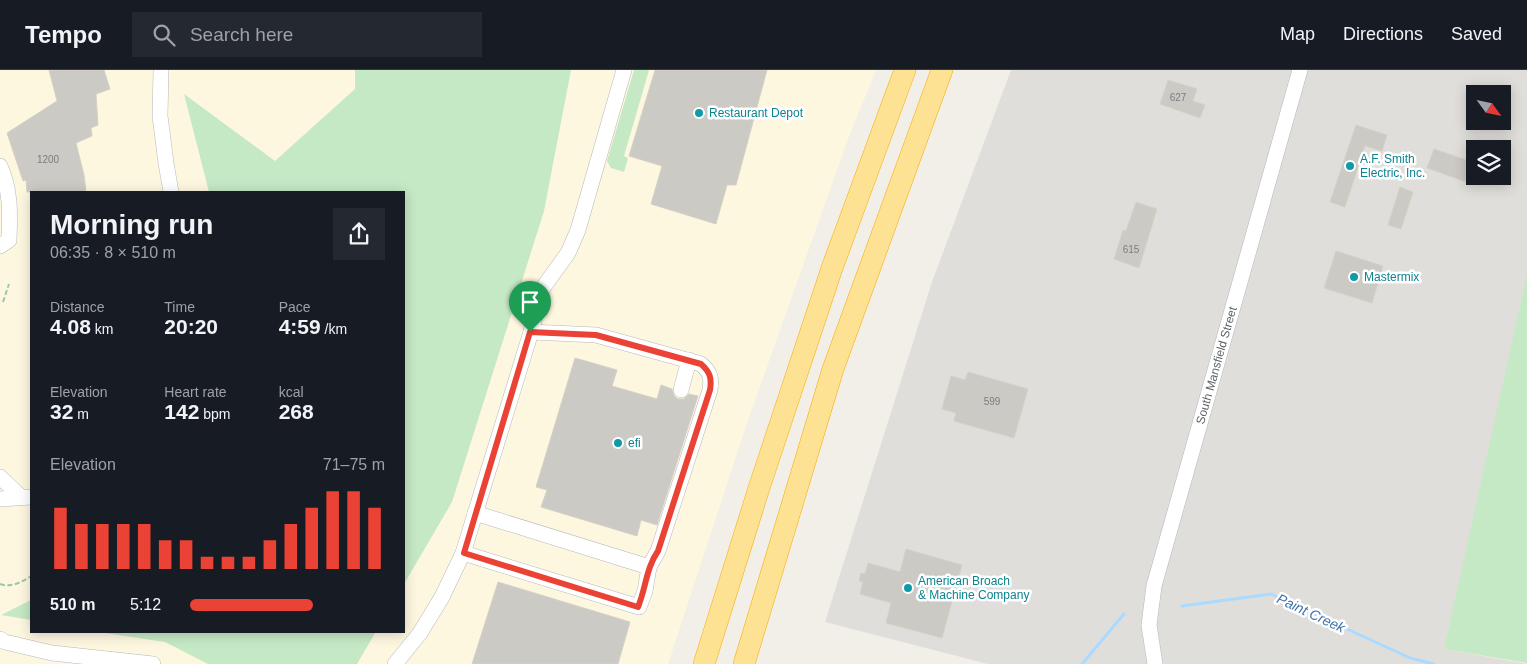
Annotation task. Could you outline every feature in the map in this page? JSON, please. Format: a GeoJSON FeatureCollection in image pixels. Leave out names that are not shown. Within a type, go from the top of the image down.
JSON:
{"type":"FeatureCollection","features":[{"type":"Feature","properties":{"kind":"highway"},"geometry":{"type":"LineString","coordinates":[[704,664],[759,488],[829,278],[905,70]]}},
{"type":"Feature","properties":{"kind":"highway"},"geometry":{"type":"LineString","coordinates":[[744,664],[833,369],[942,70]]}},
{"type":"Feature","properties":{"kind":"street"},"geometry":{"type":"LineString","coordinates":[[161,70],[160,116],[171,191]]}},
{"type":"Feature","properties":{"kind":"street"},"geometry":{"type":"LineString","coordinates":[[396,664],[420,634],[464,553],[542,289],[568,253],[578,230],[624,70]]}},
{"type":"Feature","properties":{"kind":"street","name":"South Mansfield Street"},"geometry":{"type":"LineString","coordinates":[[1155,664],[1149,624],[1154,586],[1300,70]]}},
{"type":"Feature","properties":{"kind":"street"},"geometry":{"type":"LineString","coordinates":[[0,166],[4,175],[10,204],[9,240],[0,246]]}},
{"type":"Feature","properties":{"kind":"street"},"geometry":{"type":"LineString","coordinates":[[464,553],[638,607],[645,591],[649,567],[658,551],[711,384],[712,379],[708,371],[701,364],[689,360],[596,335],[530,332]]}},
{"type":"Feature","properties":{"kind":"street"},"geometry":{"type":"LineString","coordinates":[[681,390],[689,360]]}},
{"type":"Feature","properties":{"kind":"street"},"geometry":{"type":"LineString","coordinates":[[0,477],[26,497]]}},
{"type":"Feature","properties":{"kind":"street"},"geometry":{"type":"LineString","coordinates":[[0,499],[26,497]]}},
{"type":"Feature","properties":{"kind":"street"},"geometry":{"type":"LineString","coordinates":[[476,513],[649,567]]}},
{"type":"Feature","properties":{"kind":"street"},"geometry":{"type":"LineString","coordinates":[[0,640],[52,653],[152,664]]}},
{"type":"Feature","properties":{"kind":"path"},"geometry":{"type":"LineString","coordinates":[[3,302],[9,284]]}},
{"type":"Feature","properties":{"kind":"path"},"geometry":{"type":"LineString","coordinates":[[0,584],[6,586],[21,583],[30,577]]}},
{"type":"Feature","properties":{"kind":"shaded area"},"geometry":{"type":"Polygon","coordinates":[[[0,70],[876,70],[848,139],[747,423],[668,664],[0,664],[0,70]]]}},
{"type":"Feature","properties":{"kind":"shaded area"},"geometry":{"type":"Polygon","coordinates":[[[1011,70],[1527,70],[1527,285],[1444,649],[1527,664],[988,664],[825,622],[932,282],[1011,70]]]}},
{"type":"Feature","properties":{"kind":"green space"},"geometry":{"type":"Polygon","coordinates":[[[355,70],[571,70],[544,211],[452,502],[405,582],[405,191],[209,191],[184,94],[275,161],[355,89],[355,70]]]}},
{"type":"Feature","properties":{"kind":"green space"},"geometry":{"type":"Polygon","coordinates":[[[634,70],[649,70],[624,156],[628,158],[624,172],[611,168],[607,161],[634,70]]]}},
{"type":"Feature","properties":{"kind":"green space"},"geometry":{"type":"Polygon","coordinates":[[[1527,275],[1527,663],[1444,649],[1527,275]]]}},
{"type":"Feature","properties":{"kind":"green space"},"geometry":{"type":"Polygon","coordinates":[[[30,600],[30,620],[1,615],[30,600]]]}},
{"type":"Feature","properties":{"kind":"green space"},"geometry":{"type":"Polygon","coordinates":[[[105,633],[375,633],[357,664],[208,664],[165,642],[105,633]]]}},
{"type":"Feature","properties":{"kind":"building"},"geometry":{"type":"Polygon","coordinates":[[[49,70],[104,70],[110,89],[96,94],[98,125],[91,128],[92,136],[76,143],[86,191],[27,192],[26,180],[23,181],[7,133],[57,101],[49,70]]]}},
{"type":"Feature","properties":{"kind":"building","name":"Restaurant Depot"},"geometry":{"type":"Polygon","coordinates":[[[655,70],[767,70],[736,185],[727,185],[716,224],[651,204],[662,166],[629,156],[655,70]]]}},
{"type":"Feature","properties":{"kind":"building"},"geometry":{"type":"Polygon","coordinates":[[[1168,80],[1197,89],[1193,101],[1205,105],[1200,118],[1160,104],[1168,80]]]}},
{"type":"Feature","properties":{"kind":"building","name":"A.F. Smith Electric, Inc."},"geometry":{"type":"Polygon","coordinates":[[[1356,125],[1387,135],[1382,151],[1365,146],[1345,207],[1330,202],[1356,125]]]}},
{"type":"Feature","properties":{"kind":"building"},"geometry":{"type":"Polygon","coordinates":[[[1434,149],[1466,160],[1466,182],[1427,168],[1434,149]]]}},
{"type":"Feature","properties":{"kind":"building"},"geometry":{"type":"Polygon","coordinates":[[[1400,187],[1413,192],[1401,229],[1388,225],[1400,187]]]}},
{"type":"Feature","properties":{"kind":"building"},"geometry":{"type":"Polygon","coordinates":[[[1136,202],[1157,209],[1139,268],[1114,259],[1123,230],[1126,231],[1136,202]]]}},
{"type":"Feature","properties":{"kind":"building","name":"Mastermix"},"geometry":{"type":"Polygon","coordinates":[[[1336,251],[1383,266],[1372,303],[1324,288],[1336,251]]]}},
{"type":"Feature","properties":{"kind":"building","name":"efi"},"geometry":{"type":"Polygon","coordinates":[[[575,358],[617,370],[612,386],[657,399],[661,385],[672,389],[674,396],[678,399],[684,399],[689,394],[698,396],[657,525],[641,520],[637,536],[541,507],[547,490],[536,487],[575,358]]]}},
{"type":"Feature","properties":{"kind":"building"},"geometry":{"type":"Polygon","coordinates":[[[968,372],[1028,389],[1014,438],[954,421],[956,413],[942,409],[951,376],[965,380],[968,372]]]}},
{"type":"Feature","properties":{"kind":"building","name":"American Broach & Machine Company"},"geometry":{"type":"Polygon","coordinates":[[[906,549],[962,565],[942,638],[886,623],[891,603],[860,594],[863,582],[859,581],[861,573],[865,574],[868,563],[900,572],[906,549]]]}},
{"type":"Feature","properties":{"kind":"building"},"geometry":{"type":"Polygon","coordinates":[[[498,582],[630,622],[618,664],[472,664],[498,582]]]}},
{"type":"Feature","properties":{"kind":"waterway","name":"Paint Creek"},"geometry":{"type":"LineString","coordinates":[[1182,606],[1271,594],[1410,658],[1434,664]]}},
{"type":"Feature","properties":{"kind":"waterway","name":"Paint Creek"},"geometry":{"type":"LineString","coordinates":[[1082,664],[1124,614]]}},
{"type":"Feature","properties":{"kind":"place","name":"Restaurant Depot"},"geometry":{"type":"Point","coordinates":[699,113]}},
{"type":"Feature","properties":{"kind":"place","name":"A.F. Smith Electric, Inc."},"geometry":{"type":"Point","coordinates":[1350,166]}},
{"type":"Feature","properties":{"kind":"place","name":"Mastermix"},"geometry":{"type":"Point","coordinates":[1354,277]}},
{"type":"Feature","properties":{"kind":"place","name":"efi"},"geometry":{"type":"Point","coordinates":[618,443]}},
{"type":"Feature","properties":{"kind":"place","name":"American Broach & Machine Company"},"geometry":{"type":"Point","coordinates":[908,588]}},
{"type":"Feature","properties":{"kind":"route"},"geometry":{"type":"LineString","coordinates":[[530,332],[596,335],[701,364],[708,371],[712,379],[658,551],[649,567],[645,591],[638,607],[464,553],[530,332]]}}]}
